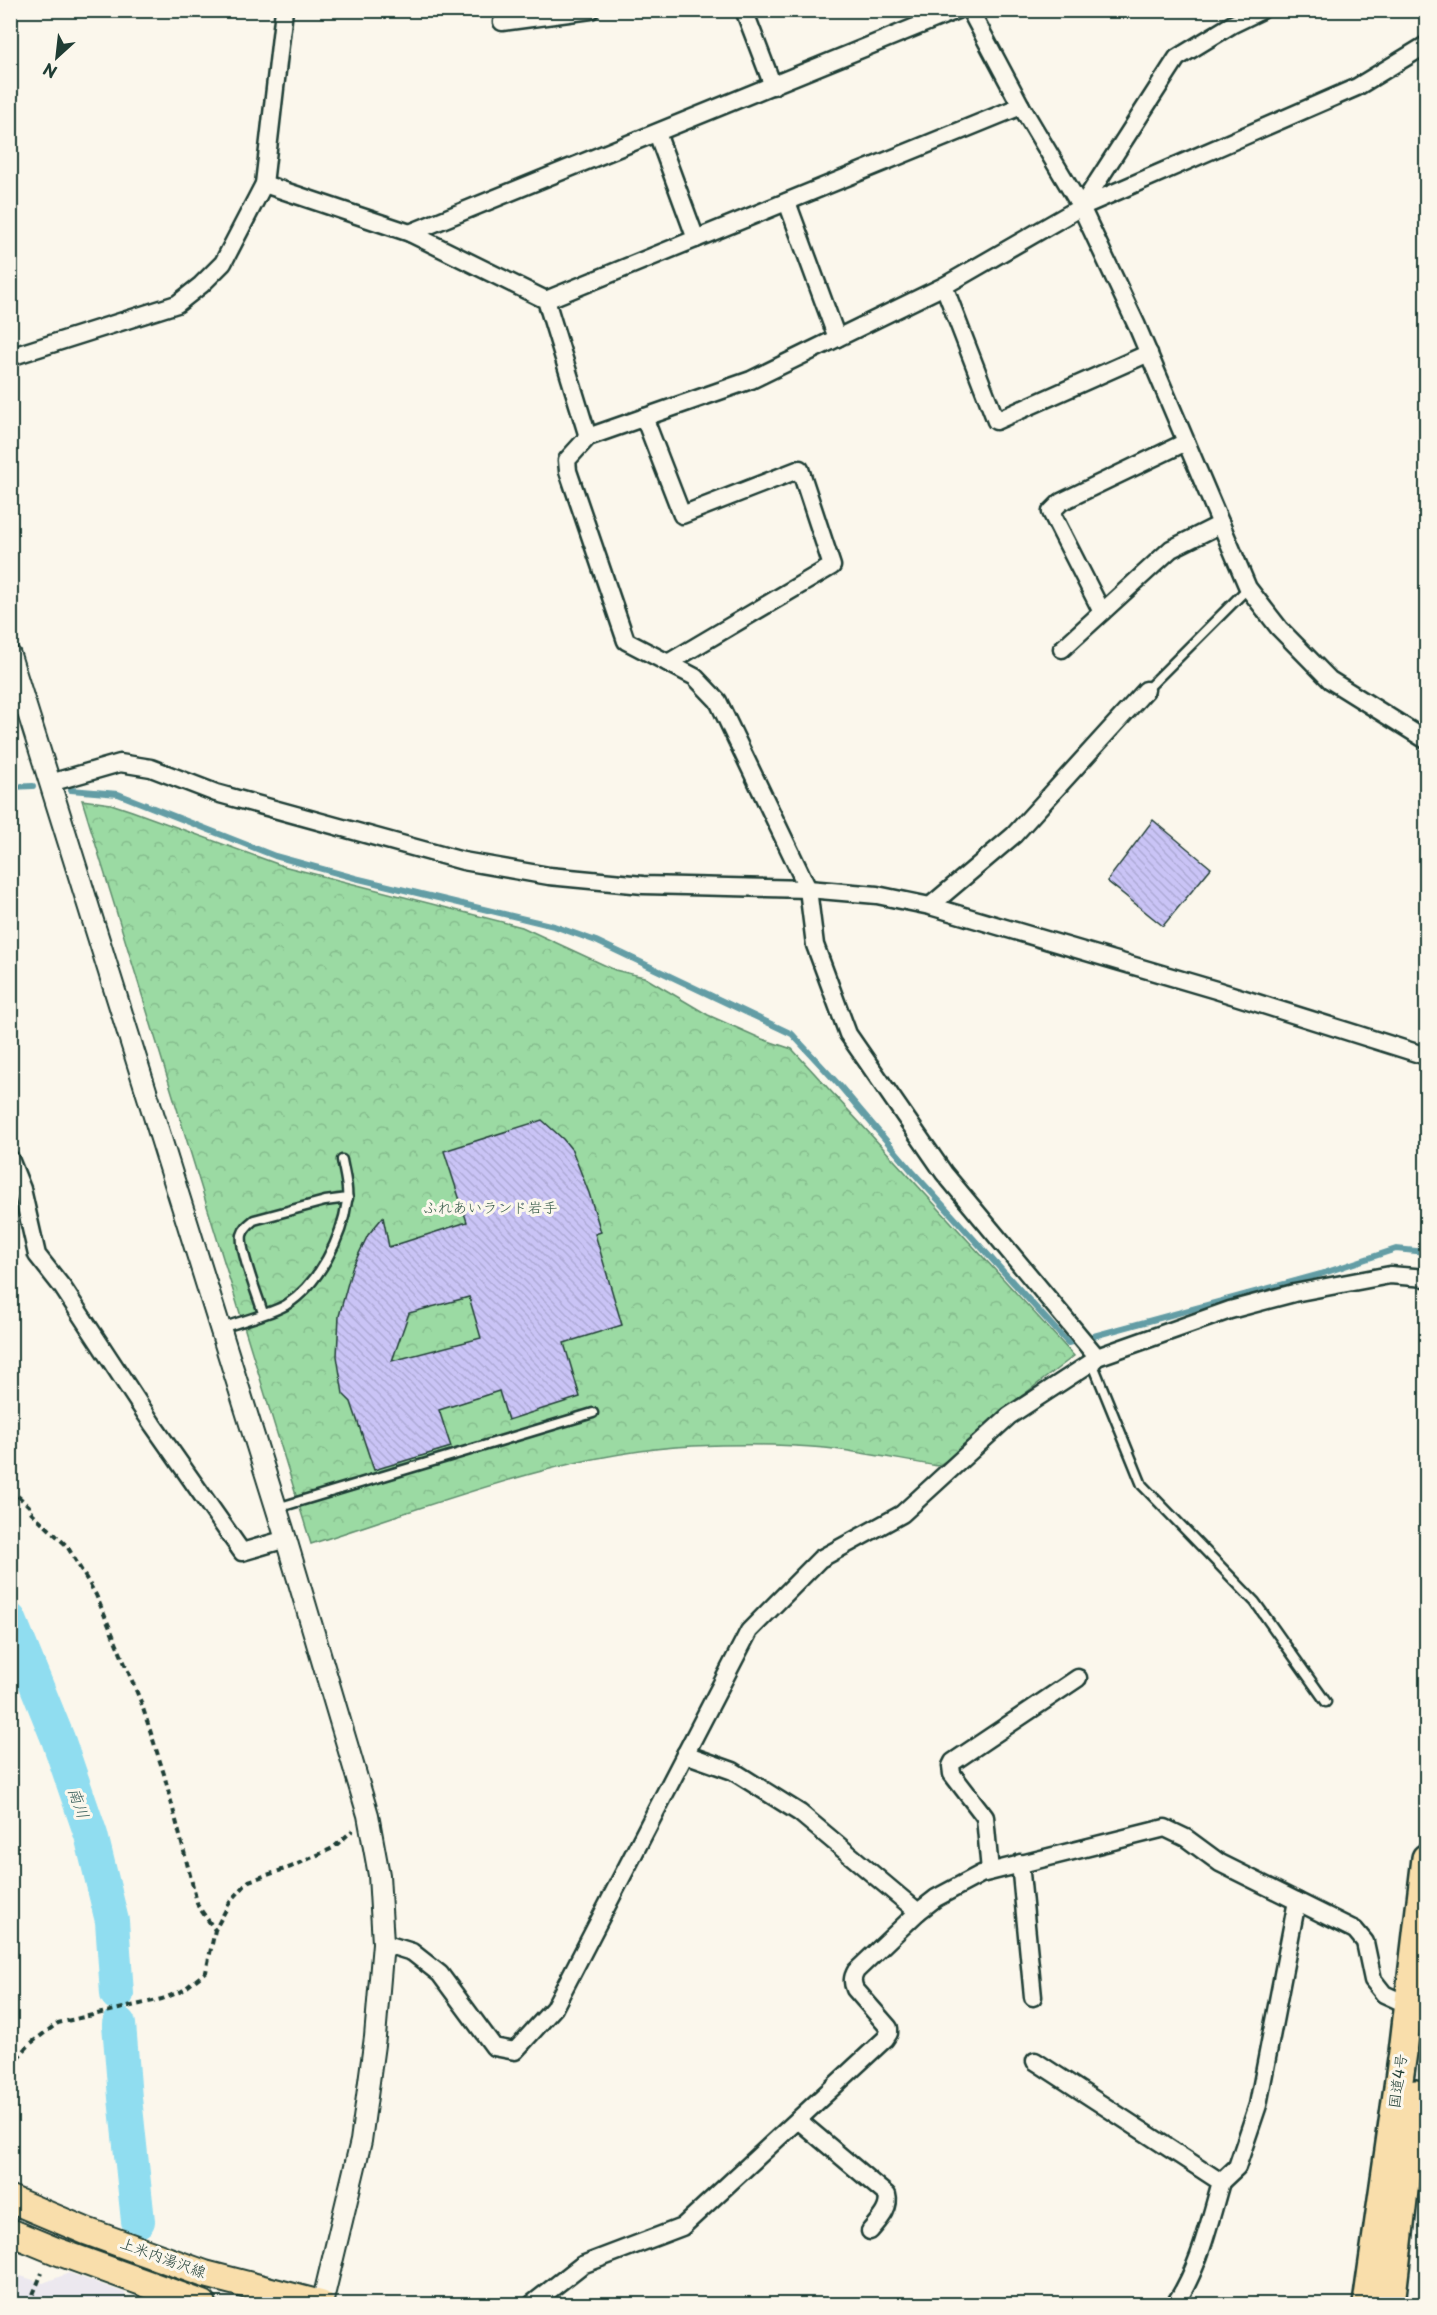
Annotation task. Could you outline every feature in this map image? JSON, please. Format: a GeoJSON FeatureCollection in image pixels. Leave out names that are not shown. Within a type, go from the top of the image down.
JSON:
{"type":"FeatureCollection","features":[{"type":"Feature","properties":{"kind":"highway","name":"国道4号"},"geometry":{"type":"LineString","coordinates":[[1391,2304],[1417,1996],[1426,1858]]}},
{"type":"Feature","properties":{"kind":"highway","name":"国道4号"},"geometry":{"type":"LineString","coordinates":[[1367,2304],[1417,1996]]}},
{"type":"Feature","properties":{"kind":"main road","name":"上米内湯沢線"},"geometry":{"type":"LineString","coordinates":[[10,2199],[86,2231],[205,2274],[321,2304]]}},
{"type":"Feature","properties":{"kind":"main road","name":"上米内湯沢線"},"geometry":{"type":"LineString","coordinates":[[10,2232],[203,2304]]}},
{"type":"Feature","properties":{"kind":"street"},"geometry":{"type":"LineString","coordinates":[[10,357],[177,304],[223,263],[264,184],[284,10]]}},
{"type":"Feature","properties":{"kind":"street"},"geometry":{"type":"LineString","coordinates":[[502,22],[591,10]]}},
{"type":"Feature","properties":{"kind":"street"},"geometry":{"type":"LineString","coordinates":[[744,10],[773,86]]}},
{"type":"Feature","properties":{"kind":"street"},"geometry":{"type":"LineString","coordinates":[[410,233],[957,10]]}},
{"type":"Feature","properties":{"kind":"street"},"geometry":{"type":"LineString","coordinates":[[970,10],[1021,106],[1082,207],[1149,353],[1248,588],[1279,628],[1330,680],[1426,740]]}},
{"type":"Feature","properties":{"kind":"street"},"geometry":{"type":"LineString","coordinates":[[1082,207],[1162,78],[1177,58],[1233,24],[1262,10]]}},
{"type":"Feature","properties":{"kind":"street"},"geometry":{"type":"LineString","coordinates":[[1093,1356],[944,1173],[848,1034],[815,945],[808,889],[718,701],[695,677],[626,640],[590,529],[568,471],[567,460],[588,437],[751,380],[944,286],[1082,207],[1357,87],[1426,45]]}},
{"type":"Feature","properties":{"kind":"street"},"geometry":{"type":"LineString","coordinates":[[546,300],[1021,106]]}},
{"type":"Feature","properties":{"kind":"street"},"geometry":{"type":"LineString","coordinates":[[657,133],[696,239]]}},
{"type":"Feature","properties":{"kind":"street"},"geometry":{"type":"LineString","coordinates":[[264,184],[410,233],[546,300],[588,437]]}},
{"type":"Feature","properties":{"kind":"street"},"geometry":{"type":"LineString","coordinates":[[787,202],[837,338]]}},
{"type":"Feature","properties":{"kind":"street"},"geometry":{"type":"LineString","coordinates":[[944,286],[996,421],[1149,353]]}},
{"type":"Feature","properties":{"kind":"street"},"geometry":{"type":"LineString","coordinates":[[644,417],[682,515],[800,469],[832,566],[668,663]]}},
{"type":"Feature","properties":{"kind":"street"},"geometry":{"type":"LineString","coordinates":[[1102,612],[1051,512],[1061,502],[1186,442]]}},
{"type":"Feature","properties":{"kind":"street"},"geometry":{"type":"LineString","coordinates":[[1062,649],[1171,549],[1221,524]]}},
{"type":"Feature","properties":{"kind":"street"},"geometry":{"type":"LineString","coordinates":[[10,655],[286,1539],[368,1815],[379,1875],[383,1943],[375,2037],[361,2141],[321,2304]]}},
{"type":"Feature","properties":{"kind":"street"},"geometry":{"type":"LineString","coordinates":[[930,906],[1014,835],[1146,690]]}},
{"type":"Feature","properties":{"kind":"street"},"geometry":{"type":"LineString","coordinates":[[50,783],[120,763],[151,768],[216,793],[463,861],[549,876],[643,885],[808,889],[877,895],[930,906],[1216,990],[1426,1056]]}},
{"type":"Feature","properties":{"kind":"street"},"geometry":{"type":"LineString","coordinates":[[10,1159],[22,1189],[37,1255],[63,1288],[153,1425],[242,1552],[286,1539]]}},
{"type":"Feature","properties":{"kind":"street"},"geometry":{"type":"LineString","coordinates":[[383,1943],[412,1952],[440,1974],[494,2047],[515,2051],[554,2008],[749,1631],[820,1559],[902,1514],[1009,1416],[1093,1356],[1230,1310],[1294,1293],[1390,1275],[1426,1278]]}},
{"type":"Feature","properties":{"kind":"street"},"geometry":{"type":"LineString","coordinates":[[990,1871],[985,1817],[952,1774],[951,1766],[1078,1678]]}},
{"type":"Feature","properties":{"kind":"street"},"geometry":{"type":"LineString","coordinates":[[685,1754],[733,1771],[800,1813],[918,1912]]}},
{"type":"Feature","properties":{"kind":"street"},"geometry":{"type":"LineString","coordinates":[[532,2304],[582,2265],[682,2227],[889,2034],[889,2028],[855,1989],[852,1977],[918,1912],[936,1898],[981,1874],[1165,1828],[1186,1838],[1220,1863],[1355,1930],[1365,1942],[1373,1980],[1384,1994],[1417,1996]]}},
{"type":"Feature","properties":{"kind":"street"},"geometry":{"type":"LineString","coordinates":[[1020,1863],[1033,1997]]}},
{"type":"Feature","properties":{"kind":"street"},"geometry":{"type":"LineString","coordinates":[[1174,2304],[1186,2289],[1221,2182],[1236,2167],[1258,2105],[1297,1901]]}},
{"type":"Feature","properties":{"kind":"street"},"geometry":{"type":"LineString","coordinates":[[1035,2061],[1221,2182]]}},
{"type":"Feature","properties":{"kind":"street"},"geometry":{"type":"LineString","coordinates":[[798,2120],[887,2195],[886,2209],[870,2231]]}},
{"type":"Feature","properties":{"kind":"lane"},"geometry":{"type":"LineString","coordinates":[[1146,690],[1248,588]]}},
{"type":"Feature","properties":{"kind":"lane"},"geometry":{"type":"LineString","coordinates":[[220,1328],[285,1305],[308,1286],[320,1271],[337,1237],[348,1198],[342,1160]]}},
{"type":"Feature","properties":{"kind":"lane"},"geometry":{"type":"LineString","coordinates":[[263,1313],[241,1245],[242,1234],[246,1227],[254,1220],[264,1217],[325,1201],[348,1198]]}},
{"type":"Feature","properties":{"kind":"lane"},"geometry":{"type":"LineString","coordinates":[[1093,1356],[1142,1485],[1255,1602],[1326,1702]]}},
{"type":"Feature","properties":{"kind":"lane"},"geometry":{"type":"LineString","coordinates":[[276,1508],[593,1413]]}},
{"type":"Feature","properties":{"kind":"path"},"geometry":{"type":"LineString","coordinates":[[10,1489],[67,1546],[96,1595],[141,1702],[161,1764],[198,1906],[215,1930]]}},
{"type":"Feature","properties":{"kind":"path"},"geometry":{"type":"LineString","coordinates":[[10,2066],[31,2043],[58,2023],[162,1999],[182,1990],[206,1972],[215,1930],[230,1902],[249,1881],[291,1867],[333,1848],[368,1815]]}},
{"type":"Feature","properties":{"kind":"path"},"geometry":{"type":"LineString","coordinates":[[29,2304],[42,2273]]}},
{"type":"Feature","properties":{"kind":"shaded area"},"geometry":{"type":"Polygon","coordinates":[[[11,2273],[43,2283],[69,2273],[125,2293],[126,2304],[11,2304],[11,2273]]]}},
{"type":"Feature","properties":{"kind":"green space","name":"ふれあいランド岩手"},"geometry":{"type":"Polygon","coordinates":[[[82,800],[111,804],[283,866],[522,927],[615,970],[644,977],[708,1015],[762,1039],[792,1049],[1074,1356],[1002,1411],[949,1459],[938,1466],[825,1448],[792,1446],[710,1445],[645,1450],[548,1469],[452,1497],[311,1544],[82,800]]]}},
{"type":"Feature","properties":{"kind":"building"},"geometry":{"type":"Polygon","coordinates":[[[1153,820],[1211,868],[1163,926],[1107,881],[1153,820]]]}},
{"type":"Feature","properties":{"kind":"building"},"geometry":{"type":"Polygon","coordinates":[[[542,1120],[563,1139],[572,1150],[589,1193],[601,1232],[595,1234],[622,1325],[564,1343],[580,1397],[508,1420],[499,1391],[439,1410],[451,1447],[374,1470],[351,1402],[343,1394],[337,1356],[339,1316],[352,1268],[368,1235],[383,1217],[389,1247],[467,1222],[444,1151],[542,1120]],[[469,1297],[409,1313],[392,1361],[481,1338],[469,1297]]]}},
{"type":"Feature","properties":{"kind":"waterway"},"geometry":{"type":"LineString","coordinates":[[10,787],[33,786]]}},
{"type":"Feature","properties":{"kind":"waterway"},"geometry":{"type":"LineString","coordinates":[[71,790],[118,794],[275,856],[355,878],[554,926],[596,941],[792,1034],[1068,1343],[1321,1274],[1396,1249],[1426,1252]]}},
{"type":"Feature","properties":{"kind":"waterway","name":"南川"},"geometry":{"type":"LineString","coordinates":[[10,1620],[58,1739],[91,1835],[112,1921],[117,1994]]}},
{"type":"Feature","properties":{"kind":"waterway","name":"南川"},"geometry":{"type":"LineString","coordinates":[[119,2024],[138,2221]]}}]}
